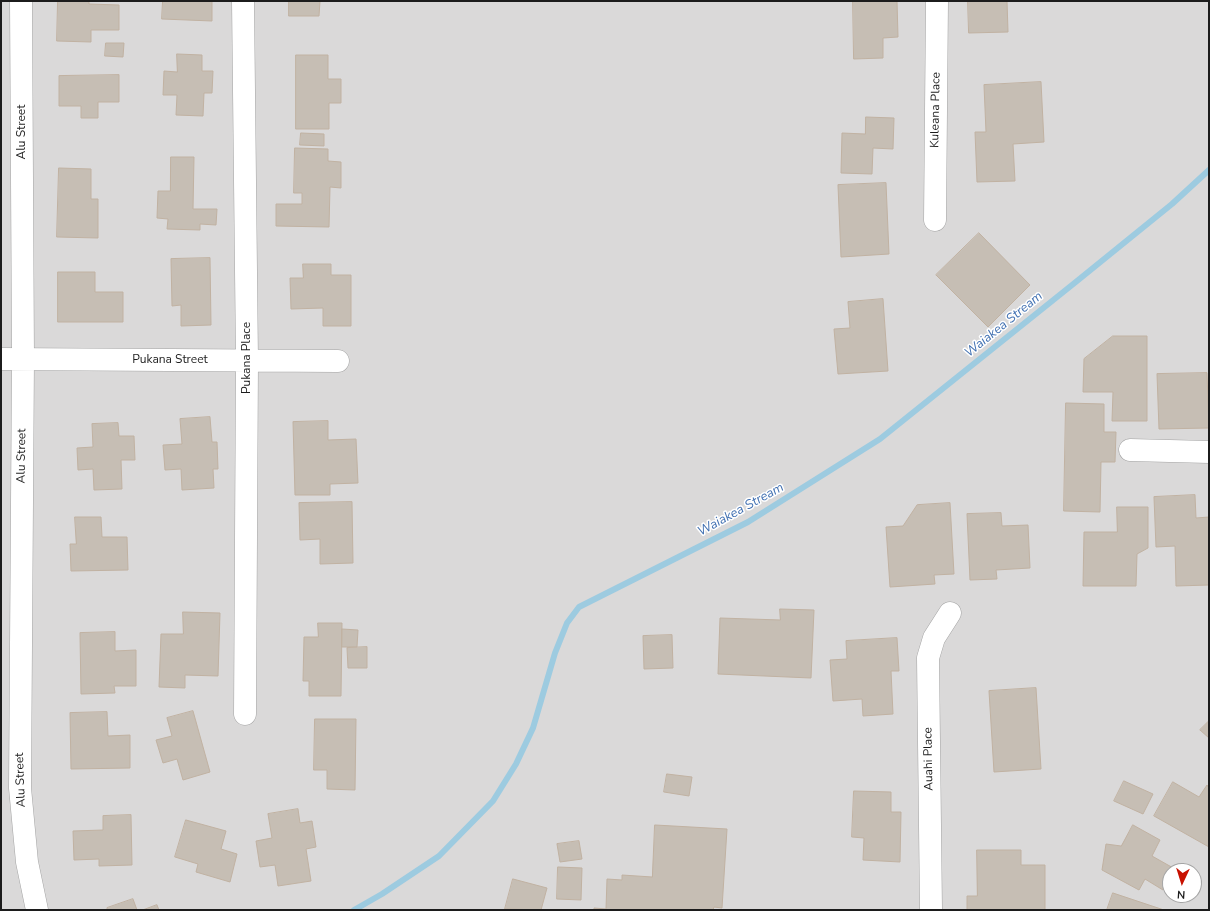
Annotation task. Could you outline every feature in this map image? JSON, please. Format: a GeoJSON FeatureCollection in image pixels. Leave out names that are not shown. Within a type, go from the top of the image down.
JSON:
{"type":"FeatureCollection","features":[{"type":"Feature","properties":{"kind":"street","name":"Alu Street"},"geometry":{"type":"LineString","coordinates":[[21,1],[23,359],[20,788],[27,862],[37,910]]}},
{"type":"Feature","properties":{"kind":"street","name":"Pukana Place"},"geometry":{"type":"LineString","coordinates":[[242,1],[247,361],[245,714]]}},
{"type":"Feature","properties":{"kind":"street","name":"Kuleana Place"},"geometry":{"type":"LineString","coordinates":[[934,220],[937,1]]}},
{"type":"Feature","properties":{"kind":"street","name":"Pukana Street"},"geometry":{"type":"LineString","coordinates":[[1,359],[338,361]]}},
{"type":"Feature","properties":{"kind":"street"},"geometry":{"type":"LineString","coordinates":[[1130,450],[1209,452]]}},
{"type":"Feature","properties":{"kind":"street","name":"Auahi Place"},"geometry":{"type":"LineString","coordinates":[[931,910],[928,658],[934,638],[950,613]]}},
{"type":"Feature","properties":{"kind":"shaded area"},"geometry":{"type":"Polygon","coordinates":[[[1,1],[1209,1],[1209,910],[1,910],[1,1]]]}},
{"type":"Feature","properties":{"kind":"building"},"geometry":{"type":"Polygon","coordinates":[[[58,1],[89,1],[89,4],[119,5],[119,30],[91,30],[91,42],[57,41],[58,1]]]}},
{"type":"Feature","properties":{"kind":"building"},"geometry":{"type":"Polygon","coordinates":[[[163,1],[212,1],[212,21],[162,19],[163,1]]]}},
{"type":"Feature","properties":{"kind":"building"},"geometry":{"type":"Polygon","coordinates":[[[289,1],[320,1],[319,16],[289,16],[289,1]]]}},
{"type":"Feature","properties":{"kind":"building"},"geometry":{"type":"Polygon","coordinates":[[[853,1],[897,1],[898,37],[883,38],[883,58],[854,59],[853,1]]]}},
{"type":"Feature","properties":{"kind":"building"},"geometry":{"type":"Polygon","coordinates":[[[968,1],[1007,1],[1008,32],[969,33],[968,1]]]}},
{"type":"Feature","properties":{"kind":"building"},"geometry":{"type":"Polygon","coordinates":[[[106,43],[124,43],[123,57],[105,56],[106,43]]]}},
{"type":"Feature","properties":{"kind":"building"},"geometry":{"type":"Polygon","coordinates":[[[177,54],[202,55],[202,71],[213,71],[212,93],[204,93],[203,116],[176,115],[177,95],[163,95],[164,71],[177,72],[177,54]]]}},
{"type":"Feature","properties":{"kind":"building"},"geometry":{"type":"Polygon","coordinates":[[[296,55],[328,55],[328,79],[341,79],[341,103],[329,103],[329,129],[296,129],[296,55]]]}},
{"type":"Feature","properties":{"kind":"building"},"geometry":{"type":"Polygon","coordinates":[[[119,75],[119,102],[98,102],[98,118],[81,118],[81,106],[59,106],[59,76],[119,75]]]}},
{"type":"Feature","properties":{"kind":"building"},"geometry":{"type":"Polygon","coordinates":[[[1041,82],[1044,142],[1013,144],[1015,181],[977,182],[975,132],[986,132],[984,85],[1041,82]]]}},
{"type":"Feature","properties":{"kind":"building"},"geometry":{"type":"Polygon","coordinates":[[[866,117],[894,118],[893,149],[873,148],[872,174],[841,173],[842,133],[865,134],[866,117]]]}},
{"type":"Feature","properties":{"kind":"building"},"geometry":{"type":"Polygon","coordinates":[[[301,133],[324,134],[324,146],[300,145],[301,133]]]}},
{"type":"Feature","properties":{"kind":"building"},"geometry":{"type":"Polygon","coordinates":[[[295,148],[328,149],[328,161],[341,162],[341,188],[330,187],[329,227],[276,226],[276,204],[302,204],[302,193],[294,193],[295,148]]]}},
{"type":"Feature","properties":{"kind":"building"},"geometry":{"type":"Polygon","coordinates":[[[171,157],[194,157],[193,209],[217,209],[216,225],[200,224],[200,230],[167,229],[168,219],[157,218],[158,191],[170,191],[171,157]]]}},
{"type":"Feature","properties":{"kind":"building"},"geometry":{"type":"Polygon","coordinates":[[[59,168],[91,169],[91,199],[98,199],[98,238],[57,237],[59,168]]]}},
{"type":"Feature","properties":{"kind":"building"},"geometry":{"type":"Polygon","coordinates":[[[886,183],[889,254],[841,257],[838,185],[886,183]]]}},
{"type":"Feature","properties":{"kind":"building"},"geometry":{"type":"Polygon","coordinates":[[[979,233],[1030,285],[988,327],[936,275],[979,233]]]}},
{"type":"Feature","properties":{"kind":"building"},"geometry":{"type":"Polygon","coordinates":[[[210,258],[211,325],[181,326],[181,305],[172,306],[171,259],[210,258]]]}},
{"type":"Feature","properties":{"kind":"building"},"geometry":{"type":"Polygon","coordinates":[[[303,264],[331,264],[331,275],[351,275],[351,326],[323,326],[323,308],[291,309],[290,278],[303,278],[303,264]]]}},
{"type":"Feature","properties":{"kind":"building"},"geometry":{"type":"Polygon","coordinates":[[[58,272],[95,272],[95,292],[123,292],[123,322],[58,322],[58,272]]]}},
{"type":"Feature","properties":{"kind":"building"},"geometry":{"type":"Polygon","coordinates":[[[883,299],[888,371],[838,374],[834,329],[850,328],[848,302],[883,299]]]}},
{"type":"Feature","properties":{"kind":"building"},"geometry":{"type":"Polygon","coordinates":[[[1113,336],[1147,336],[1147,421],[1112,421],[1113,392],[1083,392],[1084,359],[1113,336]]]}},
{"type":"Feature","properties":{"kind":"building"},"geometry":{"type":"Polygon","coordinates":[[[1207,373],[1209,428],[1159,429],[1157,374],[1207,373]]]}},
{"type":"Feature","properties":{"kind":"building"},"geometry":{"type":"Polygon","coordinates":[[[1066,403],[1104,404],[1104,432],[1116,432],[1115,462],[1101,462],[1100,512],[1064,511],[1066,403]]]}},
{"type":"Feature","properties":{"kind":"building"},"geometry":{"type":"Polygon","coordinates":[[[210,417],[212,442],[217,442],[218,469],[213,469],[214,488],[182,490],[181,469],[165,470],[163,445],[182,444],[180,419],[210,417]]]}},
{"type":"Feature","properties":{"kind":"building"},"geometry":{"type":"Polygon","coordinates":[[[328,421],[328,440],[356,439],[358,483],[330,484],[330,495],[295,495],[293,422],[328,421]]]}},
{"type":"Feature","properties":{"kind":"building"},"geometry":{"type":"Polygon","coordinates":[[[118,423],[119,436],[134,436],[135,460],[121,460],[122,489],[94,490],[93,469],[78,470],[77,448],[93,447],[92,424],[118,423]]]}},
{"type":"Feature","properties":{"kind":"building"},"geometry":{"type":"Polygon","coordinates":[[[1195,495],[1196,518],[1209,517],[1209,585],[1176,586],[1175,546],[1156,547],[1154,497],[1195,495]]]}},
{"type":"Feature","properties":{"kind":"building"},"geometry":{"type":"Polygon","coordinates":[[[352,502],[353,563],[320,564],[320,539],[300,540],[299,503],[352,502]]]}},
{"type":"Feature","properties":{"kind":"building"},"geometry":{"type":"Polygon","coordinates":[[[950,503],[954,574],[934,575],[935,584],[890,587],[886,527],[903,526],[917,505],[950,503]]]}},
{"type":"Feature","properties":{"kind":"building"},"geometry":{"type":"Polygon","coordinates":[[[1117,507],[1148,507],[1148,548],[1137,554],[1136,586],[1083,586],[1084,532],[1117,532],[1117,507]]]}},
{"type":"Feature","properties":{"kind":"building"},"geometry":{"type":"Polygon","coordinates":[[[1001,513],[1002,526],[1028,525],[1030,568],[996,570],[997,579],[970,580],[967,514],[1001,513]]]}},
{"type":"Feature","properties":{"kind":"building"},"geometry":{"type":"Polygon","coordinates":[[[75,517],[101,517],[102,537],[127,537],[128,570],[71,571],[70,544],[76,544],[75,517]]]}},
{"type":"Feature","properties":{"kind":"building"},"geometry":{"type":"Polygon","coordinates":[[[780,609],[814,610],[811,678],[718,674],[720,618],[780,620],[780,609]]]}},
{"type":"Feature","properties":{"kind":"building"},"geometry":{"type":"Polygon","coordinates":[[[183,612],[220,613],[218,676],[185,675],[185,688],[159,687],[161,634],[183,634],[183,612]]]}},
{"type":"Feature","properties":{"kind":"building"},"geometry":{"type":"Polygon","coordinates":[[[318,623],[342,623],[341,696],[309,696],[309,681],[303,681],[304,637],[318,637],[318,623]]]}},
{"type":"Feature","properties":{"kind":"building"},"geometry":{"type":"Polygon","coordinates":[[[342,629],[358,630],[357,647],[342,647],[342,629]]]}},
{"type":"Feature","properties":{"kind":"building"},"geometry":{"type":"Polygon","coordinates":[[[115,632],[115,651],[136,650],[136,686],[114,686],[115,693],[81,694],[80,633],[115,632]]]}},
{"type":"Feature","properties":{"kind":"building"},"geometry":{"type":"Polygon","coordinates":[[[672,635],[673,668],[644,669],[643,636],[672,635]]]}},
{"type":"Feature","properties":{"kind":"building"},"geometry":{"type":"Polygon","coordinates":[[[897,638],[899,671],[891,671],[893,714],[863,716],[862,699],[833,701],[830,660],[847,659],[846,641],[897,638]]]}},
{"type":"Feature","properties":{"kind":"building"},"geometry":{"type":"Polygon","coordinates":[[[367,647],[367,668],[348,668],[347,648],[367,647]]]}},
{"type":"Feature","properties":{"kind":"building"},"geometry":{"type":"Polygon","coordinates":[[[1036,688],[1041,769],[994,772],[989,691],[1036,688]]]}},
{"type":"Feature","properties":{"kind":"building"},"geometry":{"type":"Polygon","coordinates":[[[193,711],[210,772],[183,780],[177,759],[163,763],[156,740],[172,736],[167,718],[193,711]]]}},
{"type":"Feature","properties":{"kind":"building"},"geometry":{"type":"Polygon","coordinates":[[[107,712],[108,736],[130,735],[130,768],[71,769],[70,713],[107,712]]]}},
{"type":"Feature","properties":{"kind":"building"},"geometry":{"type":"Polygon","coordinates":[[[315,719],[356,719],[355,790],[327,789],[327,770],[314,770],[315,719]]]}},
{"type":"Feature","properties":{"kind":"building"},"geometry":{"type":"Polygon","coordinates":[[[1209,721],[1209,738],[1200,730],[1209,721]]]}},
{"type":"Feature","properties":{"kind":"building"},"geometry":{"type":"Polygon","coordinates":[[[667,774],[692,777],[689,796],[664,792],[667,774]]]}},
{"type":"Feature","properties":{"kind":"building"},"geometry":{"type":"Polygon","coordinates":[[[1124,781],[1153,794],[1143,814],[1114,801],[1124,781]]]}},
{"type":"Feature","properties":{"kind":"building"},"geometry":{"type":"Polygon","coordinates":[[[1173,782],[1199,797],[1207,785],[1209,788],[1209,847],[1154,816],[1173,782]]]}},
{"type":"Feature","properties":{"kind":"building"},"geometry":{"type":"Polygon","coordinates":[[[854,791],[891,792],[891,812],[901,812],[900,862],[863,860],[864,838],[852,837],[854,791]]]}},
{"type":"Feature","properties":{"kind":"building"},"geometry":{"type":"Polygon","coordinates":[[[298,809],[300,823],[312,821],[316,847],[306,849],[311,881],[278,886],[275,865],[260,867],[256,841],[272,838],[268,814],[298,809]]]}},
{"type":"Feature","properties":{"kind":"building"},"geometry":{"type":"Polygon","coordinates":[[[131,815],[132,865],[99,866],[99,859],[74,860],[73,831],[103,830],[103,816],[131,815]]]}},
{"type":"Feature","properties":{"kind":"building"},"geometry":{"type":"Polygon","coordinates":[[[186,820],[226,831],[221,849],[237,854],[230,882],[196,872],[198,864],[175,857],[186,820]]]}},
{"type":"Feature","properties":{"kind":"building"},"geometry":{"type":"Polygon","coordinates":[[[655,825],[727,829],[722,908],[714,907],[713,910],[594,910],[594,908],[606,909],[607,879],[622,880],[622,875],[652,877],[655,825]]]}},
{"type":"Feature","properties":{"kind":"building"},"geometry":{"type":"Polygon","coordinates":[[[1133,825],[1160,840],[1152,856],[1164,863],[1162,863],[1162,889],[1145,879],[1139,890],[1102,870],[1106,844],[1121,846],[1133,825]]]}},
{"type":"Feature","properties":{"kind":"building"},"geometry":{"type":"Polygon","coordinates":[[[579,841],[582,859],[560,862],[557,844],[579,841]]]}},
{"type":"Feature","properties":{"kind":"building"},"geometry":{"type":"Polygon","coordinates":[[[977,850],[1021,850],[1021,865],[1045,865],[1045,910],[967,910],[967,896],[977,896],[977,850]]]}},
{"type":"Feature","properties":{"kind":"building"},"geometry":{"type":"Polygon","coordinates":[[[558,867],[582,868],[581,900],[557,899],[558,867]]]}},
{"type":"Feature","properties":{"kind":"building"},"geometry":{"type":"Polygon","coordinates":[[[513,879],[547,888],[541,910],[505,909],[513,879]]]}},
{"type":"Feature","properties":{"kind":"building"},"geometry":{"type":"Polygon","coordinates":[[[1113,893],[1164,910],[1107,910],[1113,893]]]}},
{"type":"Feature","properties":{"kind":"building"},"geometry":{"type":"Polygon","coordinates":[[[133,899],[137,910],[107,910],[107,908],[133,899]]]}},
{"type":"Feature","properties":{"kind":"building"},"geometry":{"type":"Polygon","coordinates":[[[157,905],[159,910],[143,910],[157,905]]]}},
{"type":"Feature","properties":{"kind":"waterway","name":"Waiakea Stream"},"geometry":{"type":"LineString","coordinates":[[354,910],[382,894],[439,856],[493,801],[516,764],[533,728],[555,653],[567,623],[579,607],[748,522],[880,439],[1172,204],[1209,170]]}}]}
